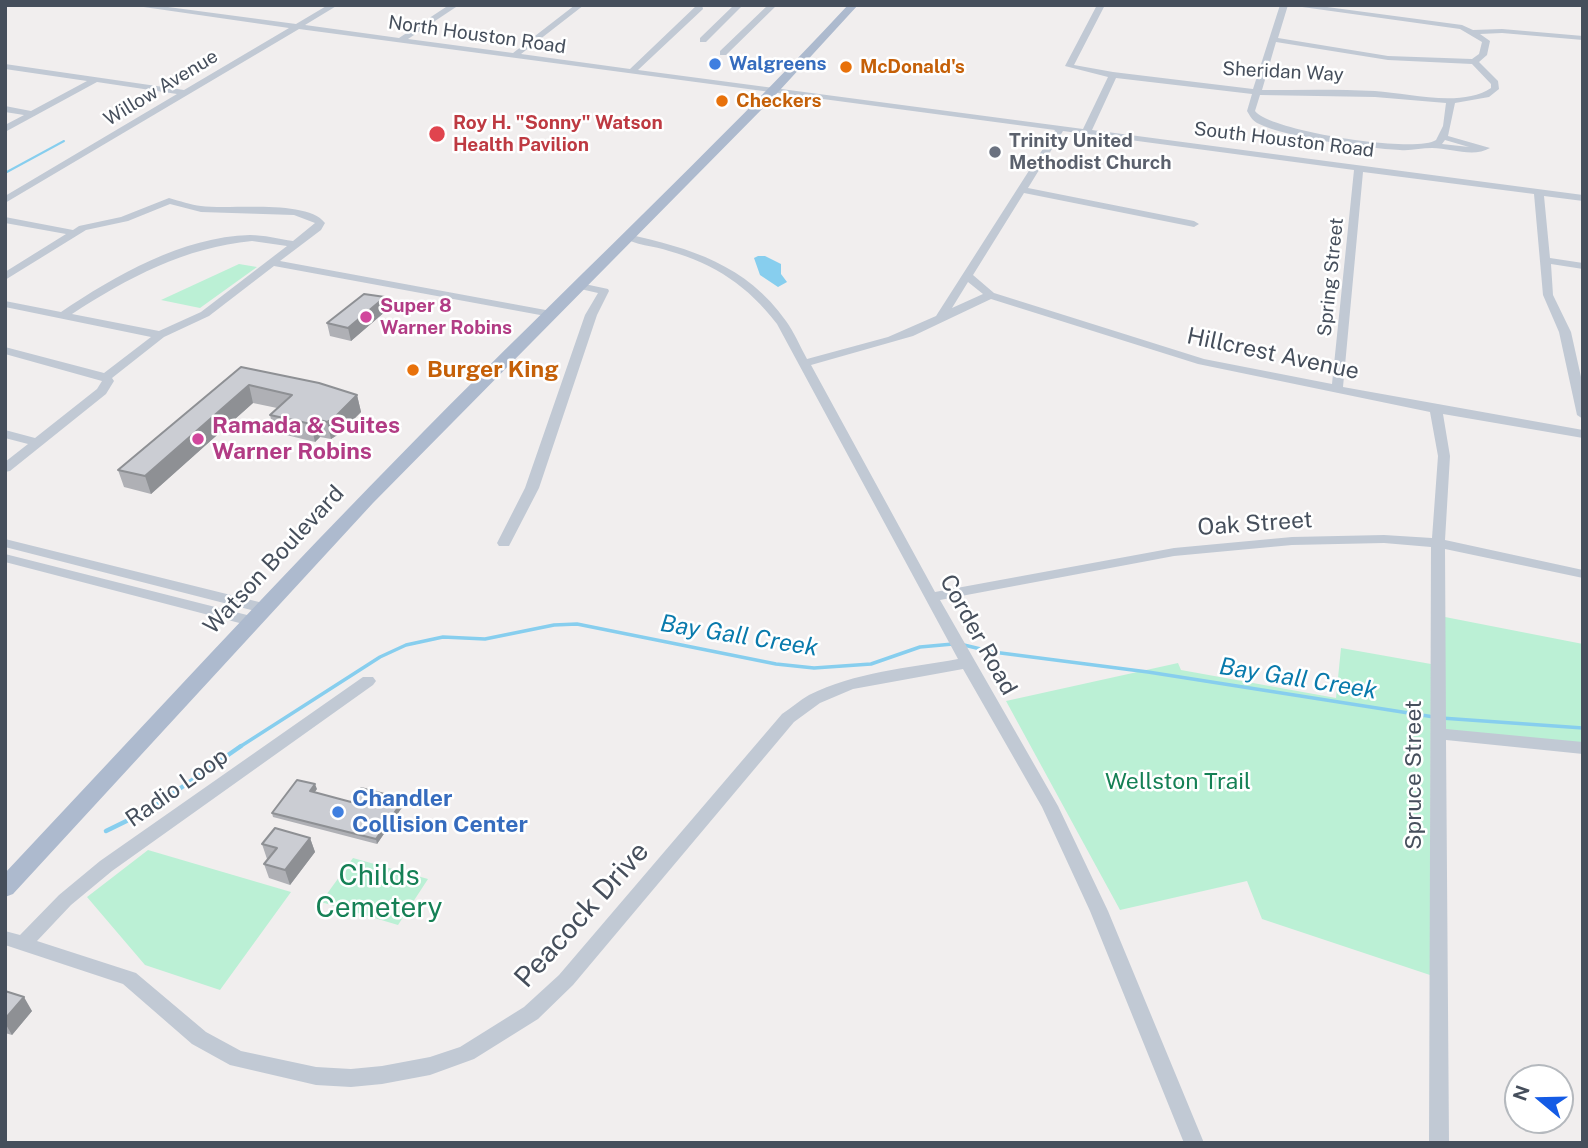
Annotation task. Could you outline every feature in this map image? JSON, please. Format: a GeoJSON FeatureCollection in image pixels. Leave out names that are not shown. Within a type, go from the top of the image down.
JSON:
{"type":"FeatureCollection","features":[{"type":"Feature","properties":{"kind":"main road","name":"Watson Boulevard"},"geometry":{"type":"LineString","coordinates":[[5,888],[257,615],[448,416],[773,91],[853,5]]}},
{"type":"Feature","properties":{"kind":"street","name":"North Houston Road"},"geometry":{"type":"LineString","coordinates":[[134,5],[167,7],[773,91]]}},
{"type":"Feature","properties":{"kind":"street","name":"Willow Avenue"},"geometry":{"type":"LineString","coordinates":[[5,200],[334,5]]}},
{"type":"Feature","properties":{"kind":"street"},"geometry":{"type":"LineString","coordinates":[[400,41],[455,5]]}},
{"type":"Feature","properties":{"kind":"street"},"geometry":{"type":"LineString","coordinates":[[514,56],[580,5]]}},
{"type":"Feature","properties":{"kind":"street"},"geometry":{"type":"LineString","coordinates":[[703,40],[739,5]]}},
{"type":"Feature","properties":{"kind":"street"},"geometry":{"type":"LineString","coordinates":[[723,53],[772,5]]}},
{"type":"Feature","properties":{"kind":"street","name":"Sheridan Way"},"geometry":{"type":"LineString","coordinates":[[1101,5],[1068,64],[1074,69],[1255,92],[1375,94],[1451,101],[1486,95],[1495,89],[1495,83],[1474,62]]}},
{"type":"Feature","properties":{"kind":"street"},"geometry":{"type":"LineString","coordinates":[[1284,5],[1251,111],[1260,121],[1373,144],[1419,148],[1485,148],[1443,137]]}},
{"type":"Feature","properties":{"kind":"street"},"geometry":{"type":"LineString","coordinates":[[1292,5],[1363,9],[1444,23],[1475,32],[1502,31],[1583,38]]}},
{"type":"Feature","properties":{"kind":"street"},"geometry":{"type":"LineString","coordinates":[[631,72],[700,7]]}},
{"type":"Feature","properties":{"kind":"street"},"geometry":{"type":"LineString","coordinates":[[1272,39],[1376,57],[1474,62],[1487,47],[1486,41],[1475,32]]}},
{"type":"Feature","properties":{"kind":"street"},"geometry":{"type":"LineString","coordinates":[[5,66],[187,93]]}},
{"type":"Feature","properties":{"kind":"street"},"geometry":{"type":"LineString","coordinates":[[1086,133],[1113,75]]}},
{"type":"Feature","properties":{"kind":"street"},"geometry":{"type":"LineString","coordinates":[[5,129],[97,79]]}},
{"type":"Feature","properties":{"kind":"street","name":"South Houston Road"},"geometry":{"type":"LineString","coordinates":[[773,91],[1583,198]]}},
{"type":"Feature","properties":{"kind":"street"},"geometry":{"type":"LineString","coordinates":[[1434,146],[1443,137],[1451,101]]}},
{"type":"Feature","properties":{"kind":"street"},"geometry":{"type":"LineString","coordinates":[[5,109],[33,114]]}},
{"type":"Feature","properties":{"kind":"street"},"geometry":{"type":"LineString","coordinates":[[940,318],[1060,129]]}},
{"type":"Feature","properties":{"kind":"street","name":"Spring Street"},"geometry":{"type":"LineString","coordinates":[[1337,390],[1359,167]]}},
{"type":"Feature","properties":{"kind":"street"},"geometry":{"type":"LineString","coordinates":[[1020,189],[1194,224]]}},
{"type":"Feature","properties":{"kind":"street"},"geometry":{"type":"LineString","coordinates":[[1539,192],[1548,295],[1565,332],[1583,415]]}},
{"type":"Feature","properties":{"kind":"street"},"geometry":{"type":"LineString","coordinates":[[5,277],[90,225],[124,219],[169,201],[217,211],[279,210],[317,219],[320,223],[274,264],[193,322],[160,335],[106,377]]}},
{"type":"Feature","properties":{"kind":"street"},"geometry":{"type":"LineString","coordinates":[[5,220],[74,233]]}},
{"type":"Feature","properties":{"kind":"street","name":"Corder Road"},"geometry":{"type":"LineString","coordinates":[[628,237],[702,257],[745,281],[767,301],[805,363],[967,663],[1050,806],[1099,911],[1195,1143]]}},
{"type":"Feature","properties":{"kind":"street"},"geometry":{"type":"LineString","coordinates":[[62,316],[123,278],[201,247],[253,238],[295,245]]}},
{"type":"Feature","properties":{"kind":"street"},"geometry":{"type":"LineString","coordinates":[[1545,260],[1583,266]]}},
{"type":"Feature","properties":{"kind":"street"},"geometry":{"type":"LineString","coordinates":[[274,264],[551,314]]}},
{"type":"Feature","properties":{"kind":"street","name":"Hillcrest Avenue"},"geometry":{"type":"LineString","coordinates":[[967,276],[990,295],[1202,362],[1436,409],[1583,434]]}},
{"type":"Feature","properties":{"kind":"street"},"geometry":{"type":"LineString","coordinates":[[504,542],[532,488],[591,315],[604,291],[580,286]]}},
{"type":"Feature","properties":{"kind":"street"},"geometry":{"type":"LineString","coordinates":[[805,363],[928,326],[990,295]]}},
{"type":"Feature","properties":{"kind":"street"},"geometry":{"type":"LineString","coordinates":[[5,304],[160,335]]}},
{"type":"Feature","properties":{"kind":"street"},"geometry":{"type":"LineString","coordinates":[[5,350],[106,377]]}},
{"type":"Feature","properties":{"kind":"street"},"geometry":{"type":"LineString","coordinates":[[5,468],[107,387],[106,377]]}},
{"type":"Feature","properties":{"kind":"street","name":"Spruce Street"},"geometry":{"type":"LineString","coordinates":[[1436,409],[1444,456],[1437,543],[1439,1143]]}},
{"type":"Feature","properties":{"kind":"street"},"geometry":{"type":"LineString","coordinates":[[5,434],[37,442]]}},
{"type":"Feature","properties":{"kind":"street","name":"Oak Street"},"geometry":{"type":"LineString","coordinates":[[932,597],[1224,545],[1384,539],[1437,543],[1583,574]]}},
{"type":"Feature","properties":{"kind":"street"},"geometry":{"type":"LineString","coordinates":[[5,543],[257,615]]}},
{"type":"Feature","properties":{"kind":"street"},"geometry":{"type":"LineString","coordinates":[[5,558],[257,615]]}},
{"type":"Feature","properties":{"kind":"street","name":"Peacock Drive"},"geometry":{"type":"LineString","coordinates":[[14,941],[129,978],[199,1038],[237,1059],[316,1076],[351,1078],[430,1066],[467,1053],[498,1036],[531,1013],[548,997],[788,718],[815,699],[844,688],[890,676],[967,663]]}},
{"type":"Feature","properties":{"kind":"street","name":"Radio Loop"},"geometry":{"type":"LineString","coordinates":[[14,941],[106,866],[368,681]]}},
{"type":"Feature","properties":{"kind":"street"},"geometry":{"type":"LineString","coordinates":[[1438,732],[1583,748]]}},
{"type":"Feature","properties":{"kind":"green space"},"geometry":{"type":"Polygon","coordinates":[[[239,264],[257,267],[200,308],[161,300],[239,264]]]}},
{"type":"Feature","properties":{"kind":"green space"},"geometry":{"type":"Polygon","coordinates":[[[1445,617],[1583,644],[1583,745],[1442,732],[1445,617]]]}},
{"type":"Feature","properties":{"kind":"green space","name":"Wellston Trail"},"geometry":{"type":"Polygon","coordinates":[[[1341,648],[1431,664],[1430,975],[1262,919],[1247,881],[1120,910],[1006,701],[1178,663],[1181,670],[1336,698],[1341,648]]]}},
{"type":"Feature","properties":{"kind":"green space"},"geometry":{"type":"Polygon","coordinates":[[[148,850],[291,892],[220,990],[145,965],[87,897],[148,850]]]}},
{"type":"Feature","properties":{"kind":"green space","name":"Childs Cemetery"},"geometry":{"type":"Polygon","coordinates":[[[353,858],[428,879],[398,925],[321,902],[353,858]]]}},
{"type":"Feature","properties":{"kind":"water"},"geometry":{"type":"Polygon","coordinates":[[[765,256],[781,264],[781,274],[787,282],[778,287],[760,275],[754,258],[765,256]]]}},
{"type":"Feature","properties":{"kind":"building"},"geometry":{"type":"Polygon","coordinates":[[[364,294],[385,297],[348,328],[327,323],[364,294]]]}},
{"type":"Feature","properties":{"kind":"building"},"geometry":{"type":"Polygon","coordinates":[[[241,367],[319,383],[357,395],[335,417],[327,422],[316,419],[311,424],[270,415],[292,395],[249,385],[145,476],[118,470],[241,367]]]}},
{"type":"Feature","properties":{"kind":"building","name":"Chandler Collision Center"},"geometry":{"type":"Polygon","coordinates":[[[297,780],[315,784],[310,791],[351,802],[361,788],[404,799],[376,839],[272,813],[297,780]]]}},
{"type":"Feature","properties":{"kind":"building"},"geometry":{"type":"Polygon","coordinates":[[[275,828],[310,838],[285,870],[264,864],[277,848],[262,844],[275,828]]]}},
{"type":"Feature","properties":{"kind":"building"},"geometry":{"type":"Polygon","coordinates":[[[5,991],[24,997],[5,1019],[5,991]]]}},
{"type":"Feature","properties":{"kind":"waterway"},"geometry":{"type":"LineString","coordinates":[[5,173],[64,141]]}},
{"type":"Feature","properties":{"kind":"waterway","name":"Bay Gall Creek"},"geometry":{"type":"LineString","coordinates":[[240,747],[380,657],[406,645],[443,637],[485,639],[554,625],[577,624],[776,664],[814,668],[871,664],[920,647],[953,644]]}},
{"type":"Feature","properties":{"kind":"waterway","name":"Bay Gall Creek"},"geometry":{"type":"LineString","coordinates":[[964,645],[993,652],[1148,672],[1434,717]]}},
{"type":"Feature","properties":{"kind":"waterway","name":"Bay Gall Creek"},"geometry":{"type":"LineString","coordinates":[[1441,718],[1583,728]]}},
{"type":"Feature","properties":{"kind":"waterway","name":"Bay Gall Creek"},"geometry":{"type":"LineString","coordinates":[[106,831],[149,810],[240,747]]}},
{"type":"Feature","properties":{"kind":"place","name":"Walgreens"},"geometry":{"type":"Point","coordinates":[715,64]}},
{"type":"Feature","properties":{"kind":"place","name":"McDonald's"},"geometry":{"type":"Point","coordinates":[846,67]}},
{"type":"Feature","properties":{"kind":"place","name":"Checkers"},"geometry":{"type":"Point","coordinates":[722,101]}},
{"type":"Feature","properties":{"kind":"place","name":"Roy H. \"Sonny\" Watson Health Pavilion"},"geometry":{"type":"Point","coordinates":[437,134]}},
{"type":"Feature","properties":{"kind":"place","name":"Trinity United Methodist Church"},"geometry":{"type":"Point","coordinates":[995,152]}},
{"type":"Feature","properties":{"kind":"place","name":"Super 8 Warner Robins"},"geometry":{"type":"Point","coordinates":[366,317]}},
{"type":"Feature","properties":{"kind":"place","name":"Burger King"},"geometry":{"type":"Point","coordinates":[413,370]}},
{"type":"Feature","properties":{"kind":"place","name":"Ramada & Suites Warner Robins"},"geometry":{"type":"Point","coordinates":[198,439]}},
{"type":"Feature","properties":{"kind":"place","name":"Chandler Collision Center"},"geometry":{"type":"Point","coordinates":[338,812]}}]}
